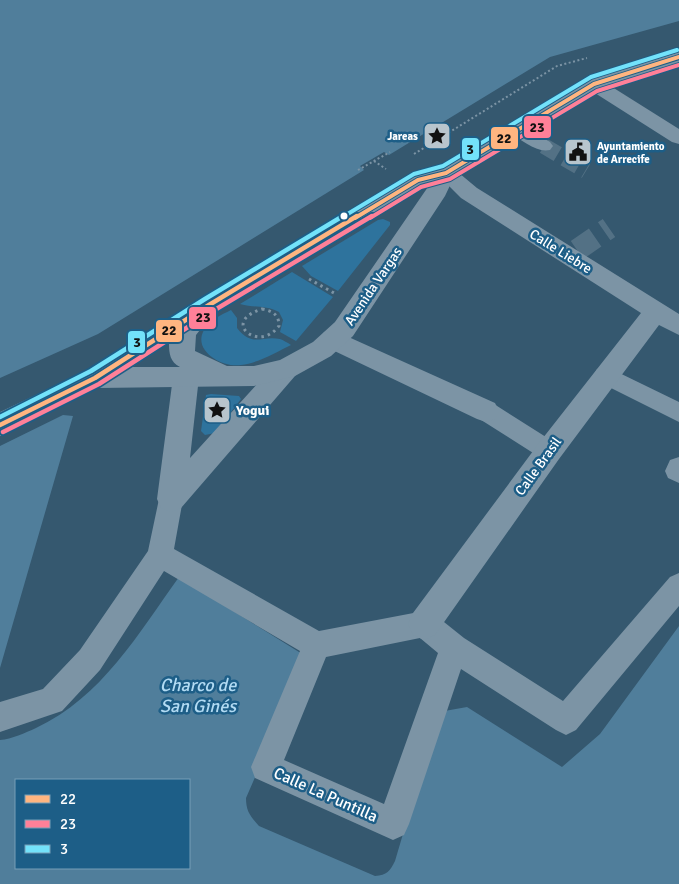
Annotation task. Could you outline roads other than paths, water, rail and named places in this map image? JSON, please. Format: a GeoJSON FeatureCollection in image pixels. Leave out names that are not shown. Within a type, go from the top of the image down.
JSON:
{"type":"FeatureCollection","features":[{"type":"Feature","properties":{"kind":"street"},"geometry":{"type":"LineString","coordinates":[[0,425],[95,378],[209,305],[394,194],[418,180],[446,173],[516,129],[594,84],[679,57]]}},
{"type":"Feature","properties":{"kind":"street"},"geometry":{"type":"LineString","coordinates":[[594,84],[679,138]]}},
{"type":"Feature","properties":{"kind":"street"},"geometry":{"type":"LineString","coordinates":[[516,129],[544,146]]}},
{"type":"Feature","properties":{"kind":"street","name":"Avenida Vargas"},"geometry":{"type":"LineString","coordinates":[[95,378],[254,376],[286,369],[322,350],[344,328],[437,192],[446,173]]}},
{"type":"Feature","properties":{"kind":"street","name":"Calle Liebre"},"geometry":{"type":"LineString","coordinates":[[446,173],[469,193],[573,253],[679,326]]}},
{"type":"Feature","properties":{"kind":"street"},"geometry":{"type":"LineString","coordinates":[[394,194],[409,196],[419,201],[425,210]]}},
{"type":"Feature","properties":{"kind":"street"},"geometry":{"type":"LineString","coordinates":[[209,305],[183,332],[181,346],[183,358],[227,376]]}},
{"type":"Feature","properties":{"kind":"street","name":"Calle Brasil"},"geometry":{"type":"LineString","coordinates":[[424,624],[605,375],[656,311]]}},
{"type":"Feature","properties":{"kind":"street"},"geometry":{"type":"LineString","coordinates":[[333,339],[486,410],[549,451]]}},
{"type":"Feature","properties":{"kind":"street"},"geometry":{"type":"LineString","coordinates":[[171,499],[286,369]]}},
{"type":"Feature","properties":{"kind":"street"},"geometry":{"type":"LineString","coordinates":[[605,375],[679,413]]}},
{"type":"Feature","properties":{"kind":"street"},"geometry":{"type":"LineString","coordinates":[[0,717],[52,701],[90,660],[160,555],[171,499],[186,376]]}},
{"type":"Feature","properties":{"kind":"street"},"geometry":{"type":"LineString","coordinates":[[679,467],[677,471],[679,472]]}},
{"type":"Feature","properties":{"kind":"street"},"geometry":{"type":"LineString","coordinates":[[160,555],[317,645],[424,624],[454,648],[566,720],[679,586]]}},
{"type":"Feature","properties":{"kind":"street","name":"Calle La Puntilla"},"geometry":{"type":"LineString","coordinates":[[317,645],[266,767],[393,824],[454,648]]}},
{"type":"Feature","properties":{"kind":"water"},"geometry":{"type":"Polygon","coordinates":[[[0,0],[679,0],[679,21],[550,57],[389,155],[384,152],[360,166],[364,170],[98,334],[0,378],[0,0]]]}},
{"type":"Feature","properties":{"kind":"water"},"geometry":{"type":"Polygon","coordinates":[[[63,415],[73,416],[0,668],[0,446],[63,415]]]}},
{"type":"Feature","properties":{"kind":"water","name":"Charco de San Ginés"},"geometry":{"type":"Polygon","coordinates":[[[179,577],[307,657],[246,798],[248,810],[259,826],[375,876],[388,872],[395,861],[439,712],[467,707],[562,767],[600,734],[679,626],[679,884],[0,884],[0,740],[14,737],[36,728],[59,715],[99,682],[133,642],[179,577]]]}},
{"type":"Feature","properties":{"kind":"tunnel"},"geometry":{"type":"LineString","coordinates":[[544,146],[586,171]]}},
{"type":"Feature","properties":{"kind":"tunnel"},"geometry":{"type":"LineString","coordinates":[[577,250],[609,228]]}},
{"type":"Feature","properties":{"kind":"place","name":"Jareas"},"geometry":{"type":"Point","coordinates":[437,136]}},
{"type":"Feature","properties":{"kind":"place","name":"Ayuntamiento de Arrecife"},"geometry":{"type":"Point","coordinates":[578,152]}},
{"type":"Feature","properties":{"kind":"place","name":"Yogui"},"geometry":{"type":"Point","coordinates":[217,410]}}]}
